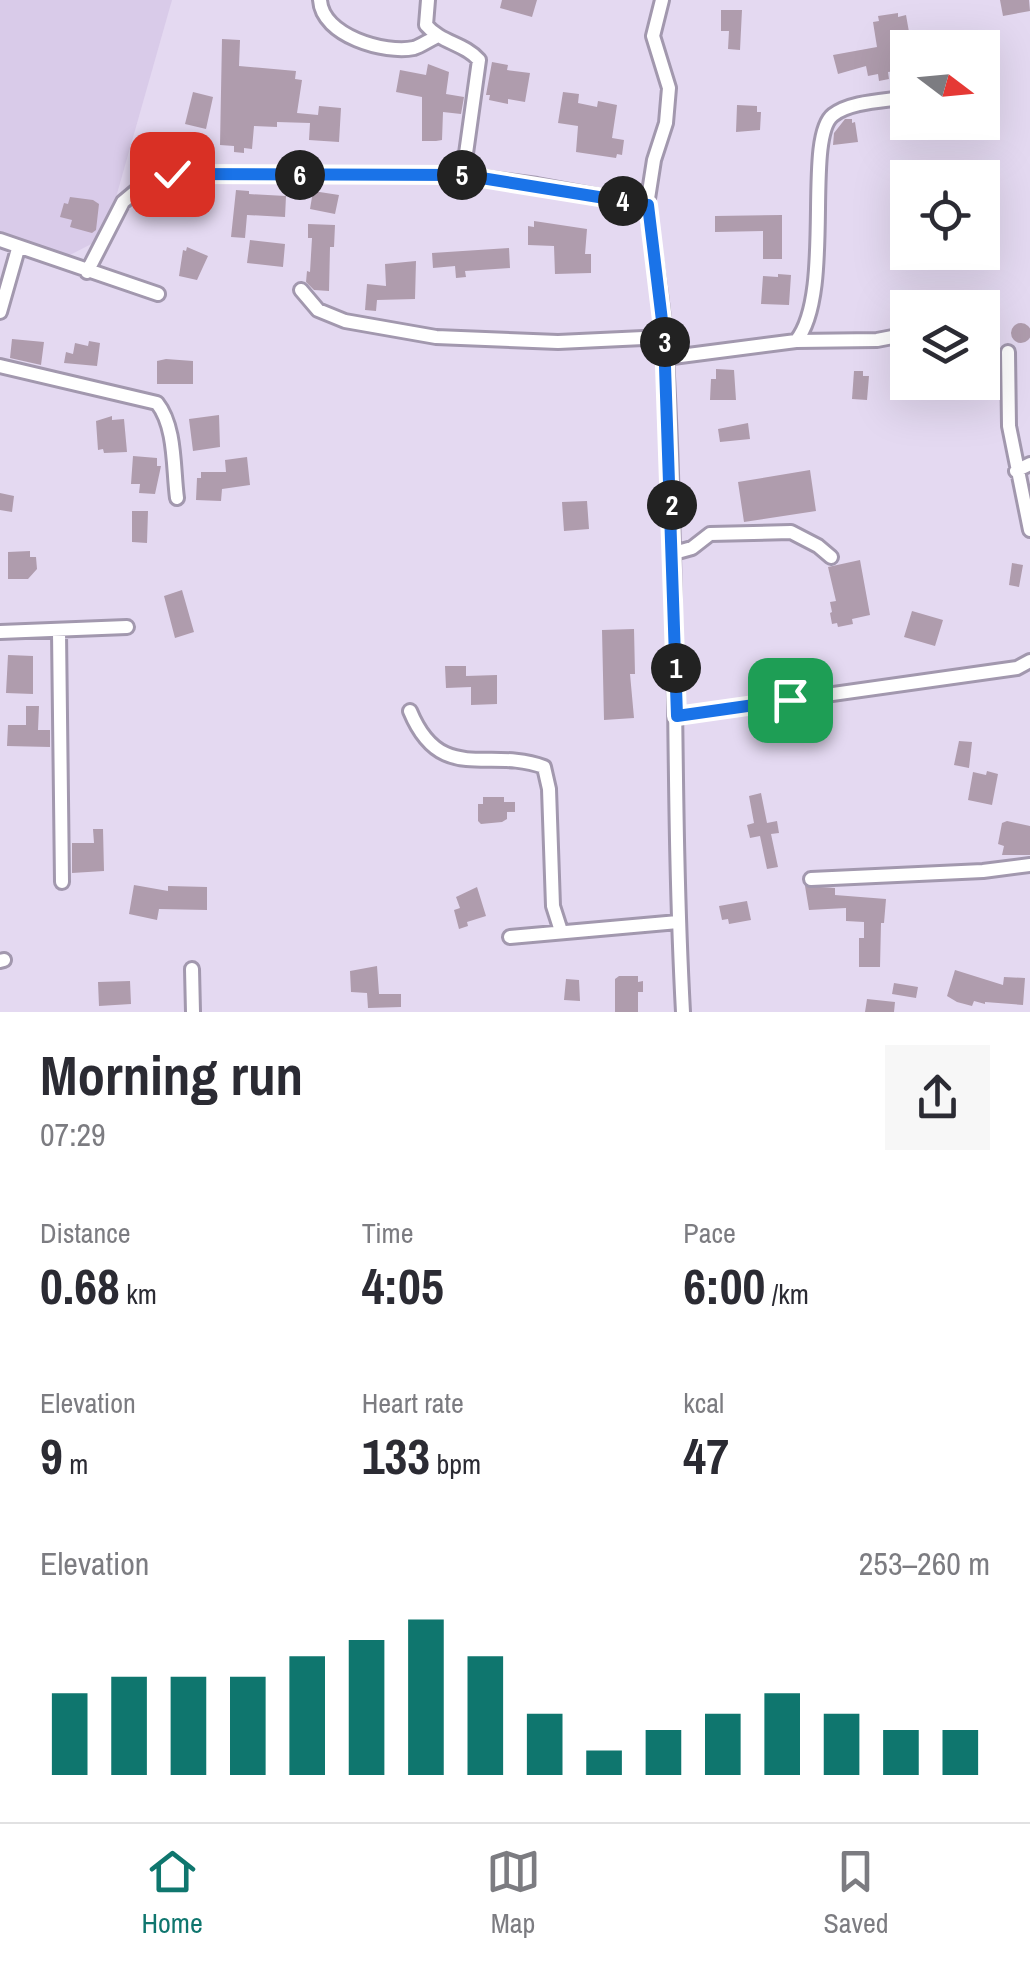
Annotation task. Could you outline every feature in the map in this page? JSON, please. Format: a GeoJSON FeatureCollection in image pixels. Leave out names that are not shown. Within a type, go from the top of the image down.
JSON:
{"type":"FeatureCollection","features":[{"type":"Feature","properties":{"kind":"street"},"geometry":{"type":"LineString","coordinates":[[320,0],[330,26],[349,38],[400,49],[416,48],[436,37]]}},
{"type":"Feature","properties":{"kind":"street"},"geometry":{"type":"LineString","coordinates":[[428,0],[426,26],[436,37],[470,50],[479,60],[463,175]]}},
{"type":"Feature","properties":{"kind":"street"},"geometry":{"type":"LineString","coordinates":[[662,0],[653,36],[669,88],[666,123],[654,160],[648,205],[666,358],[683,1012]]}},
{"type":"Feature","properties":{"kind":"street"},"geometry":{"type":"LineString","coordinates":[[796,341],[810,308],[819,254],[820,149],[825,124],[833,114],[848,108],[890,100]]}},
{"type":"Feature","properties":{"kind":"street"},"geometry":{"type":"LineString","coordinates":[[86,272],[123,202],[148,180],[172,174],[463,175],[648,205]]}},
{"type":"Feature","properties":{"kind":"street"},"geometry":{"type":"LineString","coordinates":[[0,240],[158,294]]}},
{"type":"Feature","properties":{"kind":"street"},"geometry":{"type":"LineString","coordinates":[[0,312],[18,248]]}},
{"type":"Feature","properties":{"kind":"street"},"geometry":{"type":"LineString","coordinates":[[301,290],[318,310],[345,321],[436,337],[558,342],[664,337]]}},
{"type":"Feature","properties":{"kind":"street"},"geometry":{"type":"LineString","coordinates":[[666,358],[796,341],[890,337]]}},
{"type":"Feature","properties":{"kind":"street"},"geometry":{"type":"LineString","coordinates":[[1008,352],[1009,426],[1030,530]]}},
{"type":"Feature","properties":{"kind":"street"},"geometry":{"type":"LineString","coordinates":[[0,366],[157,403],[169,432],[177,498]]}},
{"type":"Feature","properties":{"kind":"street"},"geometry":{"type":"LineString","coordinates":[[1016,472],[1030,464]]}},
{"type":"Feature","properties":{"kind":"street"},"geometry":{"type":"LineString","coordinates":[[674,554],[692,548],[710,534],[790,532],[831,557]]}},
{"type":"Feature","properties":{"kind":"street"},"geometry":{"type":"LineString","coordinates":[[0,632],[126,627]]}},
{"type":"Feature","properties":{"kind":"street"},"geometry":{"type":"LineString","coordinates":[[59,632],[62,882]]}},
{"type":"Feature","properties":{"kind":"street"},"geometry":{"type":"LineString","coordinates":[[677,716],[1017,668],[1030,661]]}},
{"type":"Feature","properties":{"kind":"street"},"geometry":{"type":"LineString","coordinates":[[410,711],[419,733],[431,746],[455,757],[544,767],[550,788],[553,906],[561,930]]}},
{"type":"Feature","properties":{"kind":"street"},"geometry":{"type":"LineString","coordinates":[[811,878],[982,871],[1030,865]]}},
{"type":"Feature","properties":{"kind":"street"},"geometry":{"type":"LineString","coordinates":[[510,938],[561,930],[678,922]]}},
{"type":"Feature","properties":{"kind":"street"},"geometry":{"type":"LineString","coordinates":[[192,969],[193,1012]]}},
{"type":"Feature","properties":{"kind":"shaded area"},"geometry":{"type":"Polygon","coordinates":[[[0,0],[172,0],[107,229],[101,239],[68,256],[0,236],[0,0]]]}},
{"type":"Feature","properties":{"kind":"building"},"geometry":{"type":"Polygon","coordinates":[[[502,0],[537,0],[532,17],[500,8],[502,0]]]}},
{"type":"Feature","properties":{"kind":"building"},"geometry":{"type":"Polygon","coordinates":[[[1000,0],[1029,0],[1030,11],[1003,16],[1000,0]]]}},
{"type":"Feature","properties":{"kind":"building"},"geometry":{"type":"Polygon","coordinates":[[[721,10],[742,10],[740,50],[728,49],[729,31],[721,31],[721,10]]]}},
{"type":"Feature","properties":{"kind":"building"},"geometry":{"type":"Polygon","coordinates":[[[906,15],[909,30],[890,30],[889,79],[879,81],[878,74],[868,76],[866,66],[838,74],[833,55],[877,47],[873,22],[879,21],[878,16],[906,15]]]}},
{"type":"Feature","properties":{"kind":"building"},"geometry":{"type":"Polygon","coordinates":[[[222,39],[240,40],[239,66],[296,71],[295,79],[302,80],[297,113],[318,115],[319,106],[341,108],[339,142],[309,140],[310,123],[277,122],[277,127],[254,126],[252,149],[244,148],[244,153],[234,152],[234,146],[220,145],[222,39]]]}},
{"type":"Feature","properties":{"kind":"building"},"geometry":{"type":"Polygon","coordinates":[[[492,62],[508,65],[507,70],[530,73],[525,102],[489,100],[490,95],[486,95],[492,62]]]}},
{"type":"Feature","properties":{"kind":"building"},"geometry":{"type":"Polygon","coordinates":[[[428,64],[449,72],[446,94],[464,97],[461,114],[443,112],[442,140],[436,141],[422,141],[422,97],[396,92],[400,70],[426,75],[428,64]]]}},
{"type":"Feature","properties":{"kind":"building"},"geometry":{"type":"Polygon","coordinates":[[[193,92],[213,97],[206,129],[185,124],[193,92]]]}},
{"type":"Feature","properties":{"kind":"building"},"geometry":{"type":"Polygon","coordinates":[[[563,92],[579,94],[578,103],[597,107],[598,101],[617,105],[612,138],[624,140],[622,155],[617,154],[616,158],[576,152],[578,126],[558,123],[563,92]]]}},
{"type":"Feature","properties":{"kind":"building"},"geometry":{"type":"Polygon","coordinates":[[[737,105],[757,106],[757,112],[761,112],[760,130],[736,132],[737,105]]]}},
{"type":"Feature","properties":{"kind":"building"},"geometry":{"type":"Polygon","coordinates":[[[845,119],[855,122],[858,142],[833,145],[834,133],[845,119]]]}},
{"type":"Feature","properties":{"kind":"building"},"geometry":{"type":"Polygon","coordinates":[[[236,190],[286,196],[285,217],[247,215],[245,238],[231,237],[236,190]]]}},
{"type":"Feature","properties":{"kind":"building"},"geometry":{"type":"Polygon","coordinates":[[[313,191],[339,195],[335,214],[310,209],[313,191]]]}},
{"type":"Feature","properties":{"kind":"building"},"geometry":{"type":"Polygon","coordinates":[[[70,197],[99,204],[96,230],[92,233],[70,227],[72,220],[60,217],[70,197]]]}},
{"type":"Feature","properties":{"kind":"building"},"geometry":{"type":"Polygon","coordinates":[[[782,215],[782,259],[763,259],[763,231],[715,232],[715,216],[782,215]]]}},
{"type":"Feature","properties":{"kind":"building"},"geometry":{"type":"Polygon","coordinates":[[[534,221],[587,229],[585,254],[591,254],[591,273],[555,274],[554,246],[528,245],[528,226],[534,227],[534,221]]]}},
{"type":"Feature","properties":{"kind":"building"},"geometry":{"type":"Polygon","coordinates":[[[308,224],[335,225],[329,291],[314,290],[306,282],[312,238],[308,238],[308,224]]]}},
{"type":"Feature","properties":{"kind":"building"},"geometry":{"type":"Polygon","coordinates":[[[250,240],[285,244],[283,267],[247,263],[250,240]]]}},
{"type":"Feature","properties":{"kind":"building"},"geometry":{"type":"Polygon","coordinates":[[[187,247],[208,256],[197,280],[179,276],[183,250],[187,247]]]}},
{"type":"Feature","properties":{"kind":"building"},"geometry":{"type":"Polygon","coordinates":[[[509,248],[510,268],[465,271],[466,277],[456,278],[455,266],[433,268],[432,253],[509,248]]]}},
{"type":"Feature","properties":{"kind":"building"},"geometry":{"type":"Polygon","coordinates":[[[416,261],[415,299],[377,300],[376,311],[365,310],[367,284],[386,286],[385,264],[416,261]]]}},
{"type":"Feature","properties":{"kind":"building"},"geometry":{"type":"Polygon","coordinates":[[[791,275],[789,305],[761,304],[763,276],[791,275]]]}},
{"type":"Feature","properties":{"kind":"building"},"geometry":{"type":"Polygon","coordinates":[[[1021,323],[1031,333],[1021,343],[1011,333],[1021,323]]]}},
{"type":"Feature","properties":{"kind":"building"},"geometry":{"type":"Polygon","coordinates":[[[12,339],[44,342],[41,365],[10,358],[12,339]]]}},
{"type":"Feature","properties":{"kind":"building"},"geometry":{"type":"Polygon","coordinates":[[[89,341],[100,343],[97,366],[64,363],[66,352],[73,354],[75,343],[88,346],[89,341]]]}},
{"type":"Feature","properties":{"kind":"building"},"geometry":{"type":"Polygon","coordinates":[[[157,361],[193,361],[193,384],[157,384],[157,361]]]}},
{"type":"Feature","properties":{"kind":"building"},"geometry":{"type":"Polygon","coordinates":[[[716,369],[734,370],[736,400],[710,400],[711,379],[716,379],[716,369]]]}},
{"type":"Feature","properties":{"kind":"building"},"geometry":{"type":"Polygon","coordinates":[[[854,371],[869,376],[867,400],[852,399],[854,371]]]}},
{"type":"Feature","properties":{"kind":"building"},"geometry":{"type":"Polygon","coordinates":[[[219,415],[220,447],[193,451],[189,419],[219,415]]]}},
{"type":"Feature","properties":{"kind":"building"},"geometry":{"type":"Polygon","coordinates":[[[112,416],[112,420],[124,419],[127,452],[98,450],[96,421],[112,416]]]}},
{"type":"Feature","properties":{"kind":"building"},"geometry":{"type":"Polygon","coordinates":[[[748,423],[750,439],[720,442],[718,429],[748,423]]]}},
{"type":"Feature","properties":{"kind":"building"},"geometry":{"type":"Polygon","coordinates":[[[133,456],[157,458],[157,466],[161,466],[155,494],[139,493],[140,484],[131,484],[133,456]]]}},
{"type":"Feature","properties":{"kind":"building"},"geometry":{"type":"Polygon","coordinates":[[[247,457],[250,485],[222,489],[221,501],[196,500],[201,472],[226,472],[225,460],[247,457]]]}},
{"type":"Feature","properties":{"kind":"building"},"geometry":{"type":"Polygon","coordinates":[[[810,470],[816,511],[744,522],[738,482],[810,470]]]}},
{"type":"Feature","properties":{"kind":"building"},"geometry":{"type":"Polygon","coordinates":[[[0,493],[14,496],[12,512],[0,510],[0,493]]]}},
{"type":"Feature","properties":{"kind":"building"},"geometry":{"type":"Polygon","coordinates":[[[587,501],[589,529],[564,531],[562,502],[587,501]]]}},
{"type":"Feature","properties":{"kind":"building"},"geometry":{"type":"Polygon","coordinates":[[[132,511],[148,511],[147,543],[132,542],[132,511]]]}},
{"type":"Feature","properties":{"kind":"building"},"geometry":{"type":"Polygon","coordinates":[[[30,551],[30,557],[36,557],[37,569],[28,579],[8,579],[8,552],[30,551]]]}},
{"type":"Feature","properties":{"kind":"building"},"geometry":{"type":"Polygon","coordinates":[[[860,560],[870,615],[838,627],[837,623],[832,624],[830,613],[830,602],[836,601],[828,567],[860,560]]]}},
{"type":"Feature","properties":{"kind":"building"},"geometry":{"type":"Polygon","coordinates":[[[1012,563],[1023,565],[1019,587],[1009,585],[1012,563]]]}},
{"type":"Feature","properties":{"kind":"building"},"geometry":{"type":"Polygon","coordinates":[[[182,590],[194,632],[175,638],[164,596],[182,590]]]}},
{"type":"Feature","properties":{"kind":"building"},"geometry":{"type":"Polygon","coordinates":[[[912,611],[943,620],[935,646],[904,637],[912,611]]]}},
{"type":"Feature","properties":{"kind":"building"},"geometry":{"type":"Polygon","coordinates":[[[634,629],[635,674],[630,674],[634,718],[604,720],[602,630],[634,629]]]}},
{"type":"Feature","properties":{"kind":"building"},"geometry":{"type":"Polygon","coordinates":[[[8,655],[33,656],[33,694],[6,693],[8,655]]]}},
{"type":"Feature","properties":{"kind":"building"},"geometry":{"type":"Polygon","coordinates":[[[445,666],[466,666],[466,676],[497,675],[497,704],[471,705],[471,687],[446,688],[445,666]]]}},
{"type":"Feature","properties":{"kind":"building"},"geometry":{"type":"Polygon","coordinates":[[[26,706],[39,706],[38,730],[50,730],[50,747],[7,746],[8,725],[26,725],[26,706]]]}},
{"type":"Feature","properties":{"kind":"building"},"geometry":{"type":"Polygon","coordinates":[[[959,741],[972,742],[969,768],[954,765],[959,741]]]}},
{"type":"Feature","properties":{"kind":"building"},"geometry":{"type":"Polygon","coordinates":[[[987,771],[998,774],[992,805],[968,800],[973,772],[986,775],[987,771]]]}},
{"type":"Feature","properties":{"kind":"building"},"geometry":{"type":"Polygon","coordinates":[[[761,793],[767,823],[777,821],[779,833],[771,834],[778,867],[767,869],[760,836],[750,838],[747,825],[754,823],[749,796],[761,793]]]}},
{"type":"Feature","properties":{"kind":"building"},"geometry":{"type":"Polygon","coordinates":[[[483,797],[504,797],[504,802],[515,802],[515,812],[507,812],[507,819],[502,822],[481,824],[478,804],[483,804],[483,797]]]}},
{"type":"Feature","properties":{"kind":"building"},"geometry":{"type":"Polygon","coordinates":[[[1002,823],[1030,826],[1030,855],[1002,855],[1004,846],[998,844],[1002,823]]]}},
{"type":"Feature","properties":{"kind":"building"},"geometry":{"type":"Polygon","coordinates":[[[93,829],[103,829],[104,871],[72,873],[72,843],[94,843],[93,829]]]}},
{"type":"Feature","properties":{"kind":"building"},"geometry":{"type":"Polygon","coordinates":[[[134,885],[168,891],[168,886],[207,887],[207,910],[159,909],[157,920],[129,914],[134,885]]]}},
{"type":"Feature","properties":{"kind":"building"},"geometry":{"type":"Polygon","coordinates":[[[805,886],[835,888],[835,895],[886,899],[880,967],[859,967],[859,938],[864,938],[864,922],[846,921],[846,908],[809,910],[805,886]]]}},
{"type":"Feature","properties":{"kind":"building"},"geometry":{"type":"Polygon","coordinates":[[[477,887],[486,916],[459,929],[454,910],[460,908],[456,897],[477,887]]]}},
{"type":"Feature","properties":{"kind":"building"},"geometry":{"type":"Polygon","coordinates":[[[747,901],[751,920],[729,924],[728,919],[722,920],[719,906],[747,901]]]}},
{"type":"Feature","properties":{"kind":"building"},"geometry":{"type":"Polygon","coordinates":[[[377,966],[379,994],[401,994],[401,1007],[368,1008],[367,993],[351,992],[350,971],[377,966]]]}},
{"type":"Feature","properties":{"kind":"building"},"geometry":{"type":"Polygon","coordinates":[[[955,970],[1003,985],[1004,977],[1025,978],[1023,1005],[974,1001],[972,1006],[957,1002],[947,996],[955,970]]]}},
{"type":"Feature","properties":{"kind":"building"},"geometry":{"type":"Polygon","coordinates":[[[638,976],[638,982],[643,981],[643,992],[638,992],[638,1012],[615,1012],[615,979],[638,976]]]}},
{"type":"Feature","properties":{"kind":"building"},"geometry":{"type":"Polygon","coordinates":[[[566,979],[579,980],[580,1001],[564,1000],[566,979]]]}},
{"type":"Feature","properties":{"kind":"building"},"geometry":{"type":"Polygon","coordinates":[[[130,981],[131,1004],[99,1006],[98,982],[130,981]]]}},
{"type":"Feature","properties":{"kind":"building"},"geometry":{"type":"Polygon","coordinates":[[[894,983],[918,987],[916,998],[892,994],[894,983]]]}},
{"type":"Feature","properties":{"kind":"building"},"geometry":{"type":"Polygon","coordinates":[[[867,999],[895,1002],[894,1012],[865,1012],[867,999]]]}},
{"type":"Feature","properties":{"kind":"route"},"geometry":{"type":"LineString","coordinates":[[172,174],[463,175],[648,205],[664,337],[677,716],[790,700]]}}]}
